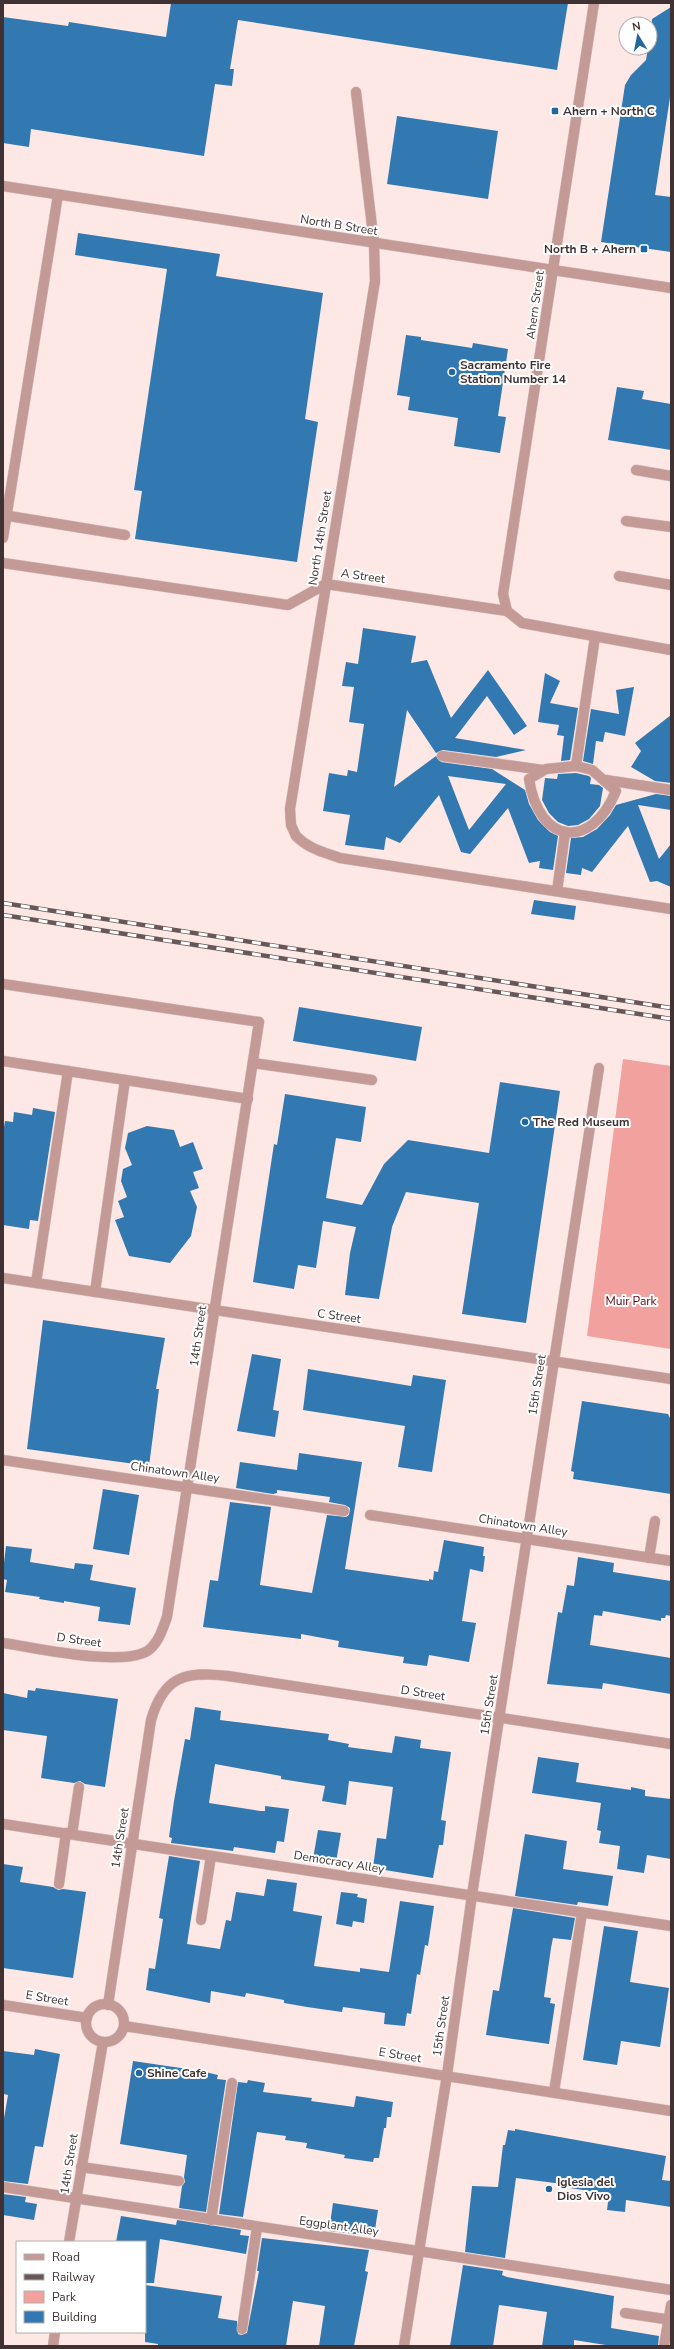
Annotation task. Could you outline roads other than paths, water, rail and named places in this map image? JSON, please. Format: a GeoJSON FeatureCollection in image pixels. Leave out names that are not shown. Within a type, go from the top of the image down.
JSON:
{"type":"FeatureCollection","features":[{"type":"Feature","properties":{"kind":"street","name":"Ahern Street"},"geometry":{"type":"LineString","coordinates":[[507,611],[504,594],[594,3]]}},
{"type":"Feature","properties":{"kind":"street","name":"North 14th Street"},"geometry":{"type":"LineString","coordinates":[[356,92],[374,243],[375,281],[290,809],[291,824],[296,836],[304,844],[316,850],[340,858],[557,891]]}},
{"type":"Feature","properties":{"kind":"street","name":"North B Street"},"geometry":{"type":"LineString","coordinates":[[3,186],[671,288]]}},
{"type":"Feature","properties":{"kind":"street"},"geometry":{"type":"LineString","coordinates":[[3,538],[5,515],[58,195]]}},
{"type":"Feature","properties":{"kind":"street"},"geometry":{"type":"LineString","coordinates":[[636,470],[671,476]]}},
{"type":"Feature","properties":{"kind":"street"},"geometry":{"type":"LineString","coordinates":[[5,515],[124,535]]}},
{"type":"Feature","properties":{"kind":"street"},"geometry":{"type":"LineString","coordinates":[[626,521],[671,527]]}},
{"type":"Feature","properties":{"kind":"street","name":"A Street"},"geometry":{"type":"LineString","coordinates":[[3,563],[288,605],[326,584],[507,611],[522,623],[671,650]]}},
{"type":"Feature","properties":{"kind":"street"},"geometry":{"type":"LineString","coordinates":[[619,576],[671,585]]}},
{"type":"Feature","properties":{"kind":"street"},"geometry":{"type":"LineString","coordinates":[[576,766],[595,637]]}},
{"type":"Feature","properties":{"kind":"street"},"geometry":{"type":"LineString","coordinates":[[442,756],[543,770]]}},
{"type":"Feature","properties":{"kind":"street"},"geometry":{"type":"LineString","coordinates":[[558,766],[576,766],[592,770],[606,780],[616,791],[609,806],[594,822],[586,827],[565,833],[547,822],[533,798],[530,779],[543,770],[558,766]]}},
{"type":"Feature","properties":{"kind":"street"},"geometry":{"type":"LineString","coordinates":[[606,780],[671,790]]}},
{"type":"Feature","properties":{"kind":"street"},"geometry":{"type":"LineString","coordinates":[[565,833],[557,891],[671,909]]}},
{"type":"Feature","properties":{"kind":"street","name":"14th Street"},"geometry":{"type":"LineString","coordinates":[[3,984],[259,1022],[167,1617],[159,1636],[149,1650]]}},
{"type":"Feature","properties":{"kind":"street"},"geometry":{"type":"LineString","coordinates":[[3,1061],[248,1099]]}},
{"type":"Feature","properties":{"kind":"street"},"geometry":{"type":"LineString","coordinates":[[253,1063],[372,1080]]}},
{"type":"Feature","properties":{"kind":"street","name":"15th Street"},"geometry":{"type":"LineString","coordinates":[[404,2346],[447,2075],[472,1895],[501,1718],[526,1538],[599,1068]]}},
{"type":"Feature","properties":{"kind":"street"},"geometry":{"type":"LineString","coordinates":[[36,1283],[68,1071]]}},
{"type":"Feature","properties":{"kind":"street"},"geometry":{"type":"LineString","coordinates":[[96,1292],[126,1080]]}},
{"type":"Feature","properties":{"kind":"street","name":"C Street"},"geometry":{"type":"LineString","coordinates":[[3,1278],[671,1380]]}},
{"type":"Feature","properties":{"kind":"street","name":"Chinatown Alley"},"geometry":{"type":"LineString","coordinates":[[3,1460],[344,1511]]}},
{"type":"Feature","properties":{"kind":"street","name":"Chinatown Alley"},"geometry":{"type":"LineString","coordinates":[[370,1515],[671,1561]]}},
{"type":"Feature","properties":{"kind":"street"},"geometry":{"type":"LineString","coordinates":[[649,1558],[655,1522]]}},
{"type":"Feature","properties":{"kind":"street","name":"D Street"},"geometry":{"type":"LineString","coordinates":[[3,1643],[104,1657],[124,1658],[139,1655],[149,1650]]}},
{"type":"Feature","properties":{"kind":"street","name":"D Street"},"geometry":{"type":"LineString","coordinates":[[173,1682],[190,1675],[214,1675],[671,1744]]}},
{"type":"Feature","properties":{"kind":"street","name":"14th Street"},"geometry":{"type":"LineString","coordinates":[[108,2005],[151,1720],[160,1696],[173,1682]]}},
{"type":"Feature","properties":{"kind":"street"},"geometry":{"type":"LineString","coordinates":[[59,1884],[79,1787]]}},
{"type":"Feature","properties":{"kind":"street","name":"Democracy Alley"},"geometry":{"type":"LineString","coordinates":[[3,1824],[671,1926]]}},
{"type":"Feature","properties":{"kind":"street"},"geometry":{"type":"LineString","coordinates":[[200,1920],[211,1856]]}},
{"type":"Feature","properties":{"kind":"street"},"geometry":{"type":"LineString","coordinates":[[554,2092],[582,1912]]}},
{"type":"Feature","properties":{"kind":"street","name":"E Street"},"geometry":{"type":"LineString","coordinates":[[3,2005],[87,2018]]}},
{"type":"Feature","properties":{"kind":"street"},"geometry":{"type":"LineString","coordinates":[[108,2005],[118,2010],[122,2014],[124,2026],[119,2037],[108,2042],[102,2042],[91,2036],[86,2024],[87,2018],[97,2006],[108,2005]]}},
{"type":"Feature","properties":{"kind":"street","name":"E Street"},"geometry":{"type":"LineString","coordinates":[[124,2026],[671,2111]]}},
{"type":"Feature","properties":{"kind":"street","name":"14th Street"},"geometry":{"type":"LineString","coordinates":[[70,2241],[102,2042]]}},
{"type":"Feature","properties":{"kind":"street"},"geometry":{"type":"LineString","coordinates":[[211,2220],[232,2083]]}},
{"type":"Feature","properties":{"kind":"street"},"geometry":{"type":"LineString","coordinates":[[81,2167],[179,2181]]}},
{"type":"Feature","properties":{"kind":"street","name":"Eggplant Alley"},"geometry":{"type":"LineString","coordinates":[[3,2187],[76,2200],[671,2290]]}},
{"type":"Feature","properties":{"kind":"street"},"geometry":{"type":"LineString","coordinates":[[242,2329],[257,2227]]}},
{"type":"Feature","properties":{"kind":"street"},"geometry":{"type":"LineString","coordinates":[[664,2346],[670,2319],[671,2305]]}},
{"type":"Feature","properties":{"kind":"street"},"geometry":{"type":"LineString","coordinates":[[625,2313],[670,2319]]}},
{"type":"Feature","properties":{"kind":"street"},"geometry":{"type":"LineString","coordinates":[[52,2346],[55,2333]]}},
{"type":"Feature","properties":{"kind":"railway"},"geometry":{"type":"LineString","coordinates":[[3,903],[671,1008]]}},
{"type":"Feature","properties":{"kind":"railway"},"geometry":{"type":"LineString","coordinates":[[3,915],[671,1019]]}},
{"type":"Feature","properties":{"kind":"place","name":"Ahern + North C"},"geometry":{"type":"Point","coordinates":[555,111]}},
{"type":"Feature","properties":{"kind":"place","name":"North B + Ahern"},"geometry":{"type":"Point","coordinates":[644,249]}},
{"type":"Feature","properties":{"kind":"place","name":"Sacramento Fire Station Number 14"},"geometry":{"type":"Point","coordinates":[452,372]}},
{"type":"Feature","properties":{"kind":"place","name":"The Red Museum"},"geometry":{"type":"Point","coordinates":[525,1122]}},
{"type":"Feature","properties":{"kind":"place","name":"Shine Cafe"},"geometry":{"type":"Point","coordinates":[139,2073]}},
{"type":"Feature","properties":{"kind":"place","name":"Iglesia del Dios Vivo"},"geometry":{"type":"Point","coordinates":[549,2189]}},
{"type":"Feature","properties":{"kind":"park label","name":"Muir Park"},"geometry":{"type":"Point","coordinates":[631,1301]}}]}
